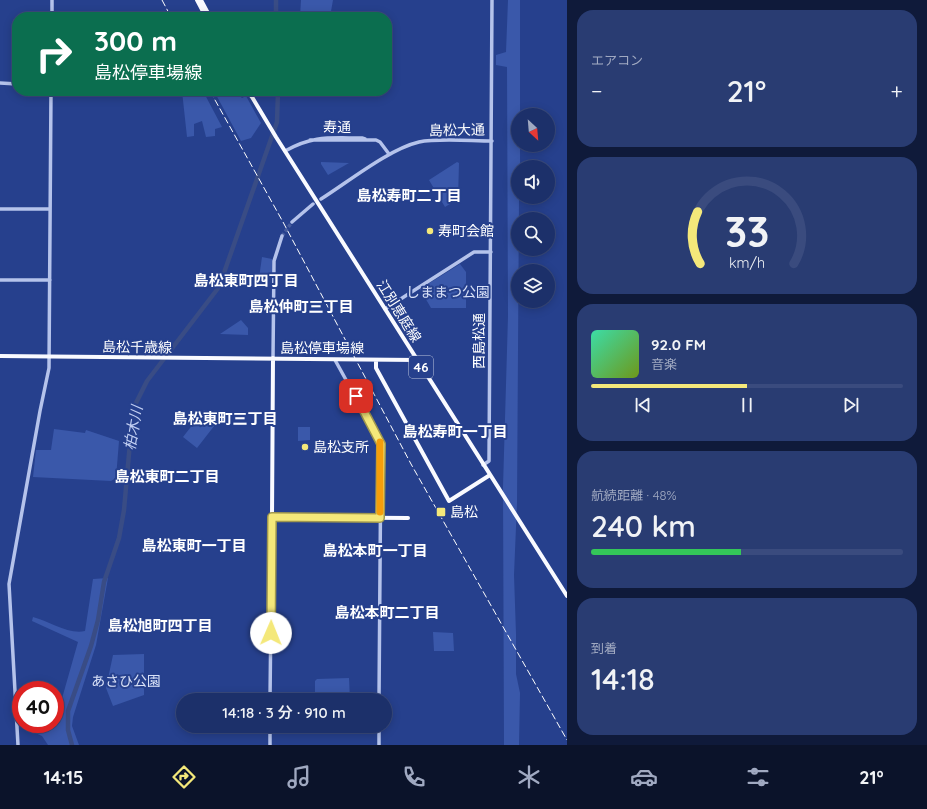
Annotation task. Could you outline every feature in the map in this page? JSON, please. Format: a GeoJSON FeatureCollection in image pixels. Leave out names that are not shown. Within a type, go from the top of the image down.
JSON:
{"type":"FeatureCollection","features":[{"type":"Feature","properties":{"kind":"main road"},"geometry":{"type":"LineString","coordinates":[[197,0],[203,12]]}},
{"type":"Feature","properties":{"kind":"main road"},"geometry":{"type":"LineString","coordinates":[[201,0],[207,12]]}},
{"type":"Feature","properties":{"kind":"main road","name":"江別恵庭線"},"geometry":{"type":"LineString","coordinates":[[252,97],[567,596]]}},
{"type":"Feature","properties":{"kind":"main road","name":"島松千歳線"},"geometry":{"type":"LineString","coordinates":[[0,356],[273,358]]}},
{"type":"Feature","properties":{"kind":"main road","name":"島松停車場線"},"geometry":{"type":"LineString","coordinates":[[272,517],[273,358],[417,360]]}},
{"type":"Feature","properties":{"kind":"main road","name":"島松停車場線"},"geometry":{"type":"LineString","coordinates":[[376,360],[376,368],[449,501],[490,475]]}},
{"type":"Feature","properties":{"kind":"main road"},"geometry":{"type":"LineString","coordinates":[[272,517],[408,518]]}},
{"type":"Feature","properties":{"kind":"street"},"geometry":{"type":"LineString","coordinates":[[52,0],[52,12]]}},
{"type":"Feature","properties":{"kind":"street","name":"島松大通"},"geometry":{"type":"LineString","coordinates":[[321,199],[389,154],[409,145],[422,142],[492,142],[492,0]]}},
{"type":"Feature","properties":{"kind":"street"},"geometry":{"type":"LineString","coordinates":[[0,83],[12,84]]}},
{"type":"Feature","properties":{"kind":"street"},"geometry":{"type":"LineString","coordinates":[[18,745],[9,584],[49,368],[51,96]]}},
{"type":"Feature","properties":{"kind":"street","name":"寿通"},"geometry":{"type":"LineString","coordinates":[[285,151],[300,142],[316,138],[362,138],[365,140],[378,140],[389,154]]}},
{"type":"Feature","properties":{"kind":"street","name":"西島松通"},"geometry":{"type":"LineString","coordinates":[[483,465],[489,461],[492,142]]}},
{"type":"Feature","properties":{"kind":"street"},"geometry":{"type":"LineString","coordinates":[[292,222],[313,204]]}},
{"type":"Feature","properties":{"kind":"street"},"geometry":{"type":"LineString","coordinates":[[0,209],[50,209]]}},
{"type":"Feature","properties":{"kind":"street"},"geometry":{"type":"LineString","coordinates":[[273,358],[274,262],[282,236]]}},
{"type":"Feature","properties":{"kind":"street"},"geometry":{"type":"LineString","coordinates":[[385,309],[474,252],[491,252]]}},
{"type":"Feature","properties":{"kind":"street"},"geometry":{"type":"LineString","coordinates":[[0,280],[50,280]]}},
{"type":"Feature","properties":{"kind":"street"},"geometry":{"type":"LineString","coordinates":[[335,360],[381,444],[379,693]]}},
{"type":"Feature","properties":{"kind":"street"},"geometry":{"type":"LineString","coordinates":[[270,693],[272,517]]}},
{"type":"Feature","properties":{"kind":"street"},"geometry":{"type":"LineString","coordinates":[[270,733],[270,745]]}},
{"type":"Feature","properties":{"kind":"street"},"geometry":{"type":"LineString","coordinates":[[378,745],[379,733]]}},
{"type":"Feature","properties":{"kind":"green space"},"geometry":{"type":"Polygon","coordinates":[[[301,0],[333,0],[331,12],[300,12],[301,0]]]}},
{"type":"Feature","properties":{"kind":"green space"},"geometry":{"type":"Polygon","coordinates":[[[508,0],[520,0],[520,108],[511,108],[511,152],[520,152],[520,160],[511,160],[511,204],[519,204],[519,212],[511,212],[511,256],[519,256],[519,264],[511,264],[511,308],[518,308],[517,503],[514,575],[516,674],[520,693],[519,745],[504,745],[503,487],[508,316],[507,67],[496,65],[496,55],[506,52],[508,0]]]}},
{"type":"Feature","properties":{"kind":"green space"},"geometry":{"type":"Polygon","coordinates":[[[183,96],[206,96],[222,127],[215,129],[215,136],[206,137],[202,121],[194,124],[194,136],[187,137],[183,96]]]}},
{"type":"Feature","properties":{"kind":"green space"},"geometry":{"type":"Polygon","coordinates":[[[217,96],[240,96],[242,98],[246,96],[261,123],[251,138],[241,141],[217,96]]]}},
{"type":"Feature","properties":{"kind":"green space"},"geometry":{"type":"Polygon","coordinates":[[[321,162],[349,163],[328,175],[321,162]]]}},
{"type":"Feature","properties":{"kind":"green space"},"geometry":{"type":"Polygon","coordinates":[[[457,162],[459,163],[458,199],[445,207],[429,180],[457,162]]]}},
{"type":"Feature","properties":{"kind":"green space"},"geometry":{"type":"Polygon","coordinates":[[[262,257],[272,259],[272,278],[259,278],[262,257]]]}},
{"type":"Feature","properties":{"kind":"green space","name":"しままつ公園"},"geometry":{"type":"Polygon","coordinates":[[[460,264],[466,272],[466,308],[431,308],[420,289],[460,264]]]}},
{"type":"Feature","properties":{"kind":"green space"},"geometry":{"type":"Polygon","coordinates":[[[241,320],[248,328],[248,335],[220,334],[241,320]]]}},
{"type":"Feature","properties":{"kind":"green space"},"geometry":{"type":"Polygon","coordinates":[[[204,410],[218,421],[197,448],[183,437],[204,410]]]}},
{"type":"Feature","properties":{"kind":"green space"},"geometry":{"type":"Polygon","coordinates":[[[298,427],[310,427],[310,440],[298,441],[298,427]]]}},
{"type":"Feature","properties":{"kind":"green space"},"geometry":{"type":"Polygon","coordinates":[[[54,429],[85,433],[86,430],[119,441],[116,478],[111,481],[33,477],[36,450],[51,450],[54,429]]]}},
{"type":"Feature","properties":{"kind":"green space"},"geometry":{"type":"Polygon","coordinates":[[[108,578],[96,645],[73,717],[72,726],[79,745],[48,745],[42,736],[35,733],[64,733],[64,691],[78,642],[32,621],[33,617],[72,631],[85,631],[93,579],[108,578]]]}},
{"type":"Feature","properties":{"kind":"green space"},"geometry":{"type":"Polygon","coordinates":[[[433,632],[453,633],[454,651],[434,651],[433,632]]]}},
{"type":"Feature","properties":{"kind":"green space","name":"あさひ公園"},"geometry":{"type":"Polygon","coordinates":[[[144,654],[144,695],[113,706],[106,688],[113,655],[144,654]]]}},
{"type":"Feature","properties":{"kind":"green space"},"geometry":{"type":"Polygon","coordinates":[[[349,678],[350,693],[315,693],[315,681],[317,679],[349,678]]]}},
{"type":"Feature","properties":{"kind":"waterway","name":"柏木川"},"geometry":{"type":"LineString","coordinates":[[276,0],[276,12]]}},
{"type":"Feature","properties":{"kind":"waterway","name":"柏木川"},"geometry":{"type":"LineString","coordinates":[[72,745],[68,730],[68,711],[91,646],[98,620],[104,582],[119,538],[124,510],[133,409],[147,381],[219,287],[277,122],[278,96]]}},
{"type":"Feature","properties":{"kind":"tunnel"},"geometry":{"type":"LineString","coordinates":[[282,236],[292,222]]}},
{"type":"Feature","properties":{"kind":"railway"},"geometry":{"type":"LineString","coordinates":[[162,0],[168,12]]}},
{"type":"Feature","properties":{"kind":"railway"},"geometry":{"type":"LineString","coordinates":[[213,96],[283,222],[411,464],[567,740]]}},
{"type":"Feature","properties":{"kind":"slow traffic"},"geometry":{"type":"LineString","coordinates":[[380,442],[380,512]]}},
{"type":"Feature","properties":{"kind":"place","name":"寿町会館"},"geometry":{"type":"Point","coordinates":[430,231]}},
{"type":"Feature","properties":{"kind":"place","name":"島松支所"},"geometry":{"type":"Point","coordinates":[305,447]}},
{"type":"Feature","properties":{"kind":"place","name":"島松"},"geometry":{"type":"Point","coordinates":[441,512]}},
{"type":"Feature","properties":{"kind":"district","name":"島松寿町二丁目"},"geometry":{"type":"Point","coordinates":[409,195]}},
{"type":"Feature","properties":{"kind":"district","name":"島松東町四丁目"},"geometry":{"type":"Point","coordinates":[246,280]}},
{"type":"Feature","properties":{"kind":"district","name":"島松仲町三丁目"},"geometry":{"type":"Point","coordinates":[301,306]}},
{"type":"Feature","properties":{"kind":"district","name":"島松東町三丁目"},"geometry":{"type":"Point","coordinates":[225,418]}},
{"type":"Feature","properties":{"kind":"district","name":"島松寿町一丁目"},"geometry":{"type":"Point","coordinates":[455,431]}},
{"type":"Feature","properties":{"kind":"district","name":"島松東町二丁目"},"geometry":{"type":"Point","coordinates":[167,476]}},
{"type":"Feature","properties":{"kind":"district","name":"島松東町一丁目"},"geometry":{"type":"Point","coordinates":[194,545]}},
{"type":"Feature","properties":{"kind":"district","name":"島松本町一丁目"},"geometry":{"type":"Point","coordinates":[375,550]}},
{"type":"Feature","properties":{"kind":"district","name":"島松本町二丁目"},"geometry":{"type":"Point","coordinates":[387,612]}},
{"type":"Feature","properties":{"kind":"district","name":"島松旭町四丁目"},"geometry":{"type":"Point","coordinates":[160,625]}},
{"type":"Feature","properties":{"kind":"route"},"geometry":{"type":"LineString","coordinates":[[271,633],[272,517],[380,518],[381,444],[356,396]]}}]}
